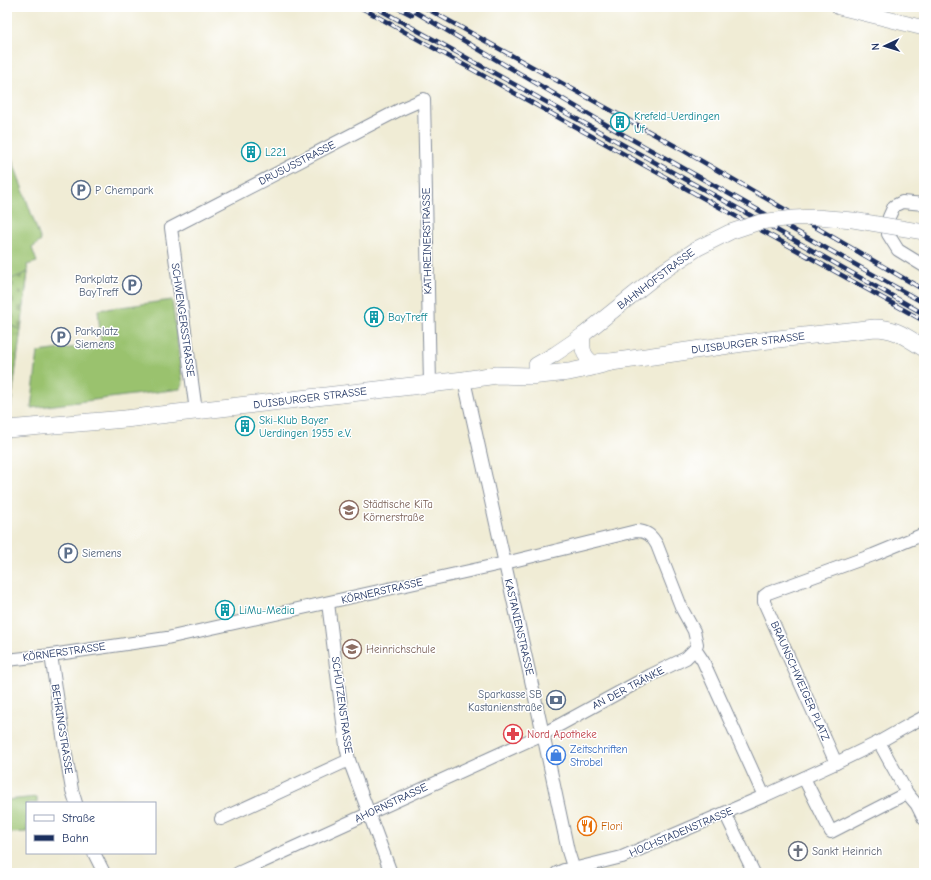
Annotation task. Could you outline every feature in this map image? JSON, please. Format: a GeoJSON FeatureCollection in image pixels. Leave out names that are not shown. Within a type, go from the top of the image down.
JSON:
{"type":"FeatureCollection","features":[{"type":"Feature","properties":{"kind":"main road","name":"DUISBURGER STRASSE"},"geometry":{"type":"LineString","coordinates":[[7,429],[125,419],[496,375],[530,376],[569,372],[611,362],[743,343],[876,328],[890,329],[924,348]]}},
{"type":"Feature","properties":{"kind":"main road","name":"DUISBURGER STRASSE"},"geometry":{"type":"LineString","coordinates":[[536,365],[552,363],[611,362]]}},
{"type":"Feature","properties":{"kind":"main road","name":"BAHNHOFSTRASSE"},"geometry":{"type":"LineString","coordinates":[[496,375],[536,365]]}},
{"type":"Feature","properties":{"kind":"street"},"geometry":{"type":"LineString","coordinates":[[838,7],[924,28]]}},
{"type":"Feature","properties":{"kind":"street","name":"DRUSUSSTRASSE"},"geometry":{"type":"LineString","coordinates":[[171,228],[424,99]]}},
{"type":"Feature","properties":{"kind":"street","name":"KATHREINERSTRASSE"},"geometry":{"type":"LineString","coordinates":[[424,99],[430,384]]}},
{"type":"Feature","properties":{"kind":"street"},"geometry":{"type":"LineString","coordinates":[[924,204],[902,202],[894,206],[890,217],[888,234],[898,250],[924,266]]}},
{"type":"Feature","properties":{"kind":"street","name":"BAHNHOFSTRASSE"},"geometry":{"type":"LineString","coordinates":[[536,365],[583,335],[660,274],[698,248],[730,232],[760,222],[816,217],[853,220],[924,232]]}},
{"type":"Feature","properties":{"kind":"street","name":"SCHWENGERSSTRASSE"},"geometry":{"type":"LineString","coordinates":[[171,228],[196,411]]}},
{"type":"Feature","properties":{"kind":"street"},"geometry":{"type":"LineString","coordinates":[[583,335],[582,349],[587,359],[592,362]]}},
{"type":"Feature","properties":{"kind":"street","name":"KASTANIENSTRASSE"},"geometry":{"type":"LineString","coordinates":[[464,380],[568,851],[574,871]]}},
{"type":"Feature","properties":{"kind":"street","name":"KÖRNERSTRASSE"},"geometry":{"type":"LineString","coordinates":[[7,660],[167,638],[505,563],[636,531],[642,531],[654,539],[682,609],[694,631],[697,644],[696,649]]}},
{"type":"Feature","properties":{"kind":"street","name":"BRAUNSCHWEIGER PLATZ"},"geometry":{"type":"LineString","coordinates":[[836,763],[764,602],[764,596],[768,593],[873,555],[924,534]]}},
{"type":"Feature","properties":{"kind":"street","name":"SCHÜTZENSTRASSE"},"geometry":{"type":"LineString","coordinates":[[328,603],[349,760],[391,873]]}},
{"type":"Feature","properties":{"kind":"street"},"geometry":{"type":"LineString","coordinates":[[696,649],[703,660],[764,796]]}},
{"type":"Feature","properties":{"kind":"street","name":"AN DER TRÄNKE"},"geometry":{"type":"LineString","coordinates":[[543,734],[651,675],[686,658],[696,649]]}},
{"type":"Feature","properties":{"kind":"street","name":"BEHRINGSTRASSE"},"geometry":{"type":"LineString","coordinates":[[51,655],[65,749],[72,790],[76,802]]}},
{"type":"Feature","properties":{"kind":"street"},"geometry":{"type":"LineString","coordinates":[[924,717],[879,742],[907,793],[917,805],[924,819]]}},
{"type":"Feature","properties":{"kind":"street","name":"AHORNSTRASSE"},"geometry":{"type":"LineString","coordinates":[[238,873],[543,734]]}},
{"type":"Feature","properties":{"kind":"street","name":"HOCHSTADENSTRASSE"},"geometry":{"type":"LineString","coordinates":[[557,873],[564,870],[574,871],[622,857],[764,796],[879,742]]}},
{"type":"Feature","properties":{"kind":"street"},"geometry":{"type":"LineString","coordinates":[[222,819],[349,760]]}},
{"type":"Feature","properties":{"kind":"street"},"geometry":{"type":"LineString","coordinates":[[804,778],[831,832],[907,793]]}},
{"type":"Feature","properties":{"kind":"street"},"geometry":{"type":"LineString","coordinates":[[725,813],[754,873]]}},
{"type":"Feature","properties":{"kind":"street"},"geometry":{"type":"LineString","coordinates":[[94,854],[104,873]]}},
{"type":"Feature","properties":{"kind":"green space"},"geometry":{"type":"Polygon","coordinates":[[[11,156],[41,241],[32,248],[37,262],[27,265],[28,272],[10,412],[7,411],[7,157],[11,156]]]}},
{"type":"Feature","properties":{"kind":"green space"},"geometry":{"type":"Polygon","coordinates":[[[28,272],[21,330],[7,324],[7,281],[28,272]]]}},
{"type":"Feature","properties":{"kind":"green space"},"geometry":{"type":"Polygon","coordinates":[[[172,300],[183,384],[180,389],[31,408],[38,352],[101,344],[98,310],[172,300]]]}},
{"type":"Feature","properties":{"kind":"green space"},"geometry":{"type":"Polygon","coordinates":[[[7,324],[21,330],[10,412],[7,411],[7,324]]]}},
{"type":"Feature","properties":{"kind":"green space"},"geometry":{"type":"Polygon","coordinates":[[[37,797],[37,802],[26,802],[26,832],[7,833],[7,800],[37,797]]]}},
{"type":"Feature","properties":{"kind":"railway"},"geometry":{"type":"LineString","coordinates":[[360,7],[924,321]]}},
{"type":"Feature","properties":{"kind":"railway"},"geometry":{"type":"LineString","coordinates":[[375,7],[766,224],[924,314]]}},
{"type":"Feature","properties":{"kind":"railway"},"geometry":{"type":"LineString","coordinates":[[396,7],[412,15]]}},
{"type":"Feature","properties":{"kind":"railway"},"geometry":{"type":"LineString","coordinates":[[407,7],[617,131],[924,303]]}},
{"type":"Feature","properties":{"kind":"railway"},"geometry":{"type":"LineString","coordinates":[[424,7],[679,148],[924,290]]}},
{"type":"Feature","properties":{"kind":"place","name":"Krefeld-Uerdingen Uf"},"geometry":{"type":"Point","coordinates":[620,122]}},
{"type":"Feature","properties":{"kind":"place","name":"L221"},"geometry":{"type":"Point","coordinates":[251,152]}},
{"type":"Feature","properties":{"kind":"place","name":"P Chempark"},"geometry":{"type":"Point","coordinates":[81,190]}},
{"type":"Feature","properties":{"kind":"place","name":"Parkplatz BayTreff"},"geometry":{"type":"Point","coordinates":[132,285]}},
{"type":"Feature","properties":{"kind":"place","name":"BayTreff"},"geometry":{"type":"Point","coordinates":[374,317]}},
{"type":"Feature","properties":{"kind":"place","name":"Parkplatz Siemens"},"geometry":{"type":"Point","coordinates":[61,337]}},
{"type":"Feature","properties":{"kind":"place","name":"Ski-Klub Bayer Uerdingen 1955 e.V."},"geometry":{"type":"Point","coordinates":[245,426]}},
{"type":"Feature","properties":{"kind":"place","name":"Städtische KiTa Körnerstraße"},"geometry":{"type":"Point","coordinates":[349,510]}},
{"type":"Feature","properties":{"kind":"place","name":"Siemens"},"geometry":{"type":"Point","coordinates":[68,553]}},
{"type":"Feature","properties":{"kind":"place","name":"LiMu-Media"},"geometry":{"type":"Point","coordinates":[225,610]}},
{"type":"Feature","properties":{"kind":"place","name":"Heinrichschule"},"geometry":{"type":"Point","coordinates":[352,649]}},
{"type":"Feature","properties":{"kind":"place","name":"Sparkasse SB Kastanienstraße"},"geometry":{"type":"Point","coordinates":[556,700]}},
{"type":"Feature","properties":{"kind":"place","name":"Nord Apotheke"},"geometry":{"type":"Point","coordinates":[513,734]}},
{"type":"Feature","properties":{"kind":"place","name":"Zeitschriften Strobel"},"geometry":{"type":"Point","coordinates":[556,755]}},
{"type":"Feature","properties":{"kind":"place","name":"Flori"},"geometry":{"type":"Point","coordinates":[587,826]}},
{"type":"Feature","properties":{"kind":"place","name":"Sankt Heinrich"},"geometry":{"type":"Point","coordinates":[798,851]}}]}
